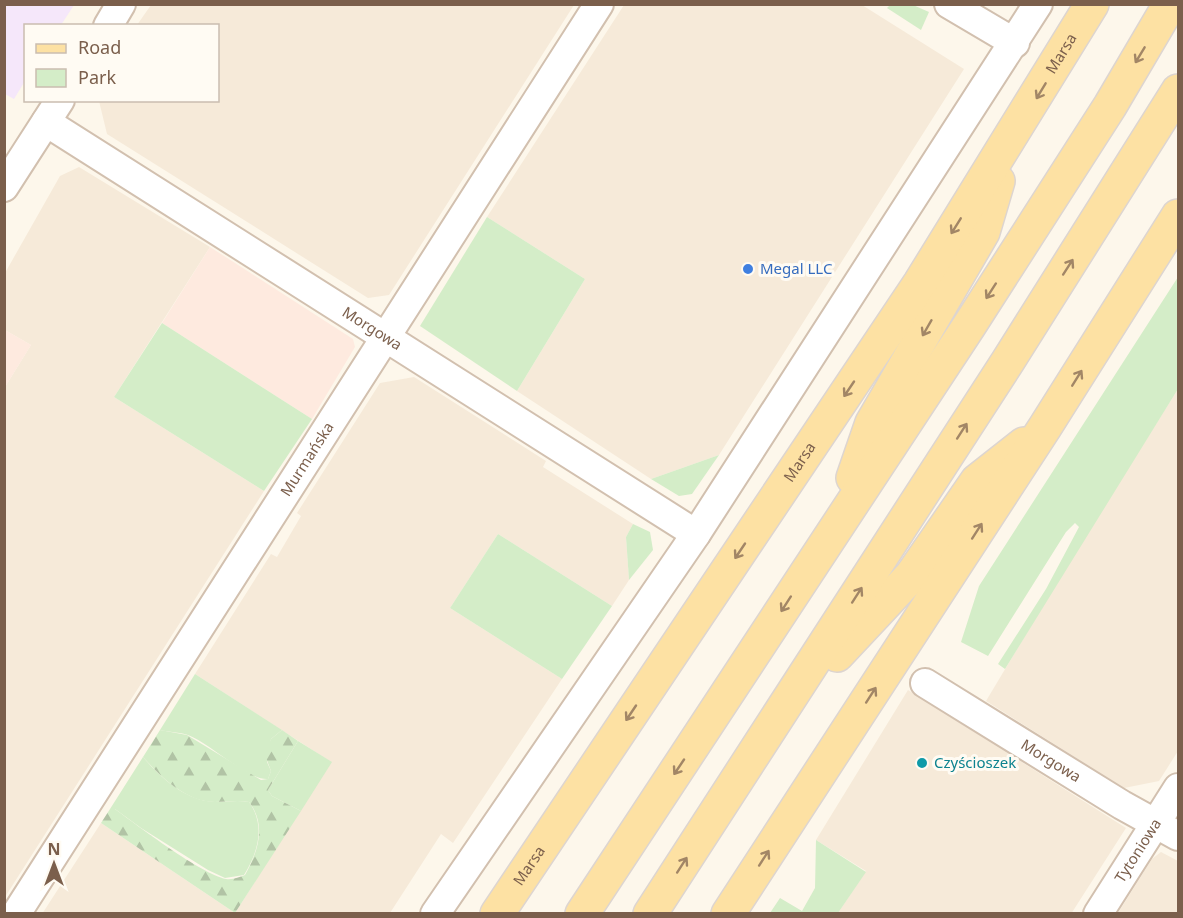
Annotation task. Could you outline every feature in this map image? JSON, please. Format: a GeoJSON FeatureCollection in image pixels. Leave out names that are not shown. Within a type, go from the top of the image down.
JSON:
{"type":"FeatureCollection","features":[{"type":"Feature","properties":{"kind":"main road","name":"Marsa"},"geometry":{"type":"LineString","coordinates":[[497,914],[914,293],[1010,141],[1092,4]]}},
{"type":"Feature","properties":{"kind":"main road"},"geometry":{"type":"LineString","coordinates":[[582,914],[1014,256],[1110,106],[1170,4]]}},
{"type":"Feature","properties":{"kind":"main road"},"geometry":{"type":"LineString","coordinates":[[650,914],[1179,91]]}},
{"type":"Feature","properties":{"kind":"main road"},"geometry":{"type":"LineString","coordinates":[[840,519],[872,423],[983,232],[1010,141]]}},
{"type":"Feature","properties":{"kind":"main road"},"geometry":{"type":"LineString","coordinates":[[728,914],[1045,427],[1179,216]]}},
{"type":"Feature","properties":{"kind":"main road"},"geometry":{"type":"LineString","coordinates":[[780,715],[912,575],[977,481],[1045,427]]}},
{"type":"Feature","properties":{"kind":"street"},"geometry":{"type":"LineString","coordinates":[[109,24],[121,4]]}},
{"type":"Feature","properties":{"kind":"street","name":"Murmańska"},"geometry":{"type":"LineString","coordinates":[[16,914],[599,4]]}},
{"type":"Feature","properties":{"kind":"street"},"geometry":{"type":"LineString","coordinates":[[949,4],[1015,43]]}},
{"type":"Feature","properties":{"kind":"street"},"geometry":{"type":"LineString","coordinates":[[435,914],[696,534],[1015,43],[1038,4]]}},
{"type":"Feature","properties":{"kind":"street"},"geometry":{"type":"LineString","coordinates":[[4,187],[53,111]]}},
{"type":"Feature","properties":{"kind":"street","name":"Morgowa"},"geometry":{"type":"LineString","coordinates":[[53,111],[386,338],[696,534]]}},
{"type":"Feature","properties":{"kind":"street","name":"Morgowa"},"geometry":{"type":"LineString","coordinates":[[925,682],[1122,805],[1168,829]]}},
{"type":"Feature","properties":{"kind":"street","name":"Tytoniowa"},"geometry":{"type":"LineString","coordinates":[[1098,914],[1168,829],[1179,788]]}},
{"type":"Feature","properties":{"kind":"shaded area"},"geometry":{"type":"Polygon","coordinates":[[[151,4],[574,5],[389,295],[368,298],[107,134],[99,102],[219,102],[219,24],[138,24],[151,4]]]}},
{"type":"Feature","properties":{"kind":"shaded area"},"geometry":{"type":"Polygon","coordinates":[[[4,5],[74,5],[62,24],[24,24],[24,83],[14,99],[5,94],[4,5]]]}},
{"type":"Feature","properties":{"kind":"shaded area"},"geometry":{"type":"Polygon","coordinates":[[[624,5],[862,5],[964,69],[719,455],[651,479],[517,391],[585,279],[487,217],[624,5]]]}},
{"type":"Feature","properties":{"kind":"shaded area"},"geometry":{"type":"Polygon","coordinates":[[[79,167],[210,247],[114,397],[264,491],[5,897],[5,387],[31,345],[5,330],[5,273],[60,176],[79,167]]]}},
{"type":"Feature","properties":{"kind":"shaded area"},"geometry":{"type":"Polygon","coordinates":[[[210,247],[353,339],[355,347],[312,419],[162,323],[210,247]]]}},
{"type":"Feature","properties":{"kind":"shaded area"},"geometry":{"type":"Polygon","coordinates":[[[5,330],[31,345],[5,387],[5,330]]]}},
{"type":"Feature","properties":{"kind":"shaded area"},"geometry":{"type":"Polygon","coordinates":[[[414,377],[546,461],[543,467],[633,524],[626,537],[629,580],[612,606],[498,534],[450,608],[562,679],[453,843],[441,834],[390,913],[42,914],[101,823],[235,913],[331,762],[195,674],[271,554],[277,557],[301,516],[297,513],[380,383],[414,377]]]}},
{"type":"Feature","properties":{"kind":"shaded area"},"geometry":{"type":"Polygon","coordinates":[[[1178,389],[1178,751],[1159,781],[1124,788],[986,701],[1071,559],[1178,389]]]}},
{"type":"Feature","properties":{"kind":"shaded area"},"geometry":{"type":"Polygon","coordinates":[[[908,690],[1126,828],[1071,914],[838,913],[866,871],[816,840],[908,690]]]}},
{"type":"Feature","properties":{"kind":"shaded area"},"geometry":{"type":"Polygon","coordinates":[[[1161,852],[1178,861],[1178,913],[1118,913],[1152,859],[1161,852]]]}},
{"type":"Feature","properties":{"kind":"green space"},"geometry":{"type":"Polygon","coordinates":[[[890,5],[913,5],[929,12],[921,30],[887,8],[890,5]]]}},
{"type":"Feature","properties":{"kind":"green space"},"geometry":{"type":"Polygon","coordinates":[[[487,217],[585,279],[517,391],[420,326],[487,217]]]}},
{"type":"Feature","properties":{"kind":"green space"},"geometry":{"type":"Polygon","coordinates":[[[1178,277],[1178,389],[1005,669],[998,664],[1046,589],[1079,527],[1075,523],[1066,532],[988,656],[961,642],[979,586],[1178,277]]]}},
{"type":"Feature","properties":{"kind":"green space"},"geometry":{"type":"Polygon","coordinates":[[[162,323],[312,419],[264,491],[114,397],[162,323]]]}},
{"type":"Feature","properties":{"kind":"green space"},"geometry":{"type":"Polygon","coordinates":[[[719,455],[692,494],[679,496],[651,479],[719,455]]]}},
{"type":"Feature","properties":{"kind":"green space"},"geometry":{"type":"Polygon","coordinates":[[[633,524],[650,532],[653,550],[629,580],[626,537],[633,524]]]}},
{"type":"Feature","properties":{"kind":"green space"},"geometry":{"type":"Polygon","coordinates":[[[498,534],[612,606],[562,679],[450,608],[498,534]]]}},
{"type":"Feature","properties":{"kind":"green space"},"geometry":{"type":"Polygon","coordinates":[[[195,674],[282,730],[271,739],[267,762],[271,771],[268,779],[260,778],[240,768],[188,735],[160,730],[195,674]]]}},
{"type":"Feature","properties":{"kind":"green space"},"geometry":{"type":"Polygon","coordinates":[[[160,730],[187,735],[261,780],[268,779],[271,771],[265,755],[271,739],[282,730],[298,741],[268,790],[272,796],[301,811],[235,913],[101,823],[110,809],[115,809],[170,849],[201,868],[226,879],[245,875],[254,857],[259,838],[255,811],[249,802],[215,802],[194,798],[166,780],[143,757],[160,730]]]}},
{"type":"Feature","properties":{"kind":"green space"},"geometry":{"type":"Polygon","coordinates":[[[298,741],[332,762],[301,811],[272,796],[268,790],[298,741]]]}},
{"type":"Feature","properties":{"kind":"green space"},"geometry":{"type":"Polygon","coordinates":[[[143,757],[166,780],[194,798],[215,802],[249,802],[259,830],[253,857],[244,875],[225,878],[208,870],[115,809],[110,809],[143,757]]]}},
{"type":"Feature","properties":{"kind":"green space"},"geometry":{"type":"Polygon","coordinates":[[[816,840],[866,872],[838,913],[770,913],[780,898],[802,911],[815,888],[816,840]]]}},
{"type":"Feature","properties":{"kind":"place","name":"Megal LLC"},"geometry":{"type":"Point","coordinates":[748,269]}},
{"type":"Feature","properties":{"kind":"place","name":"Czyścioszek"},"geometry":{"type":"Point","coordinates":[922,763]}}]}
